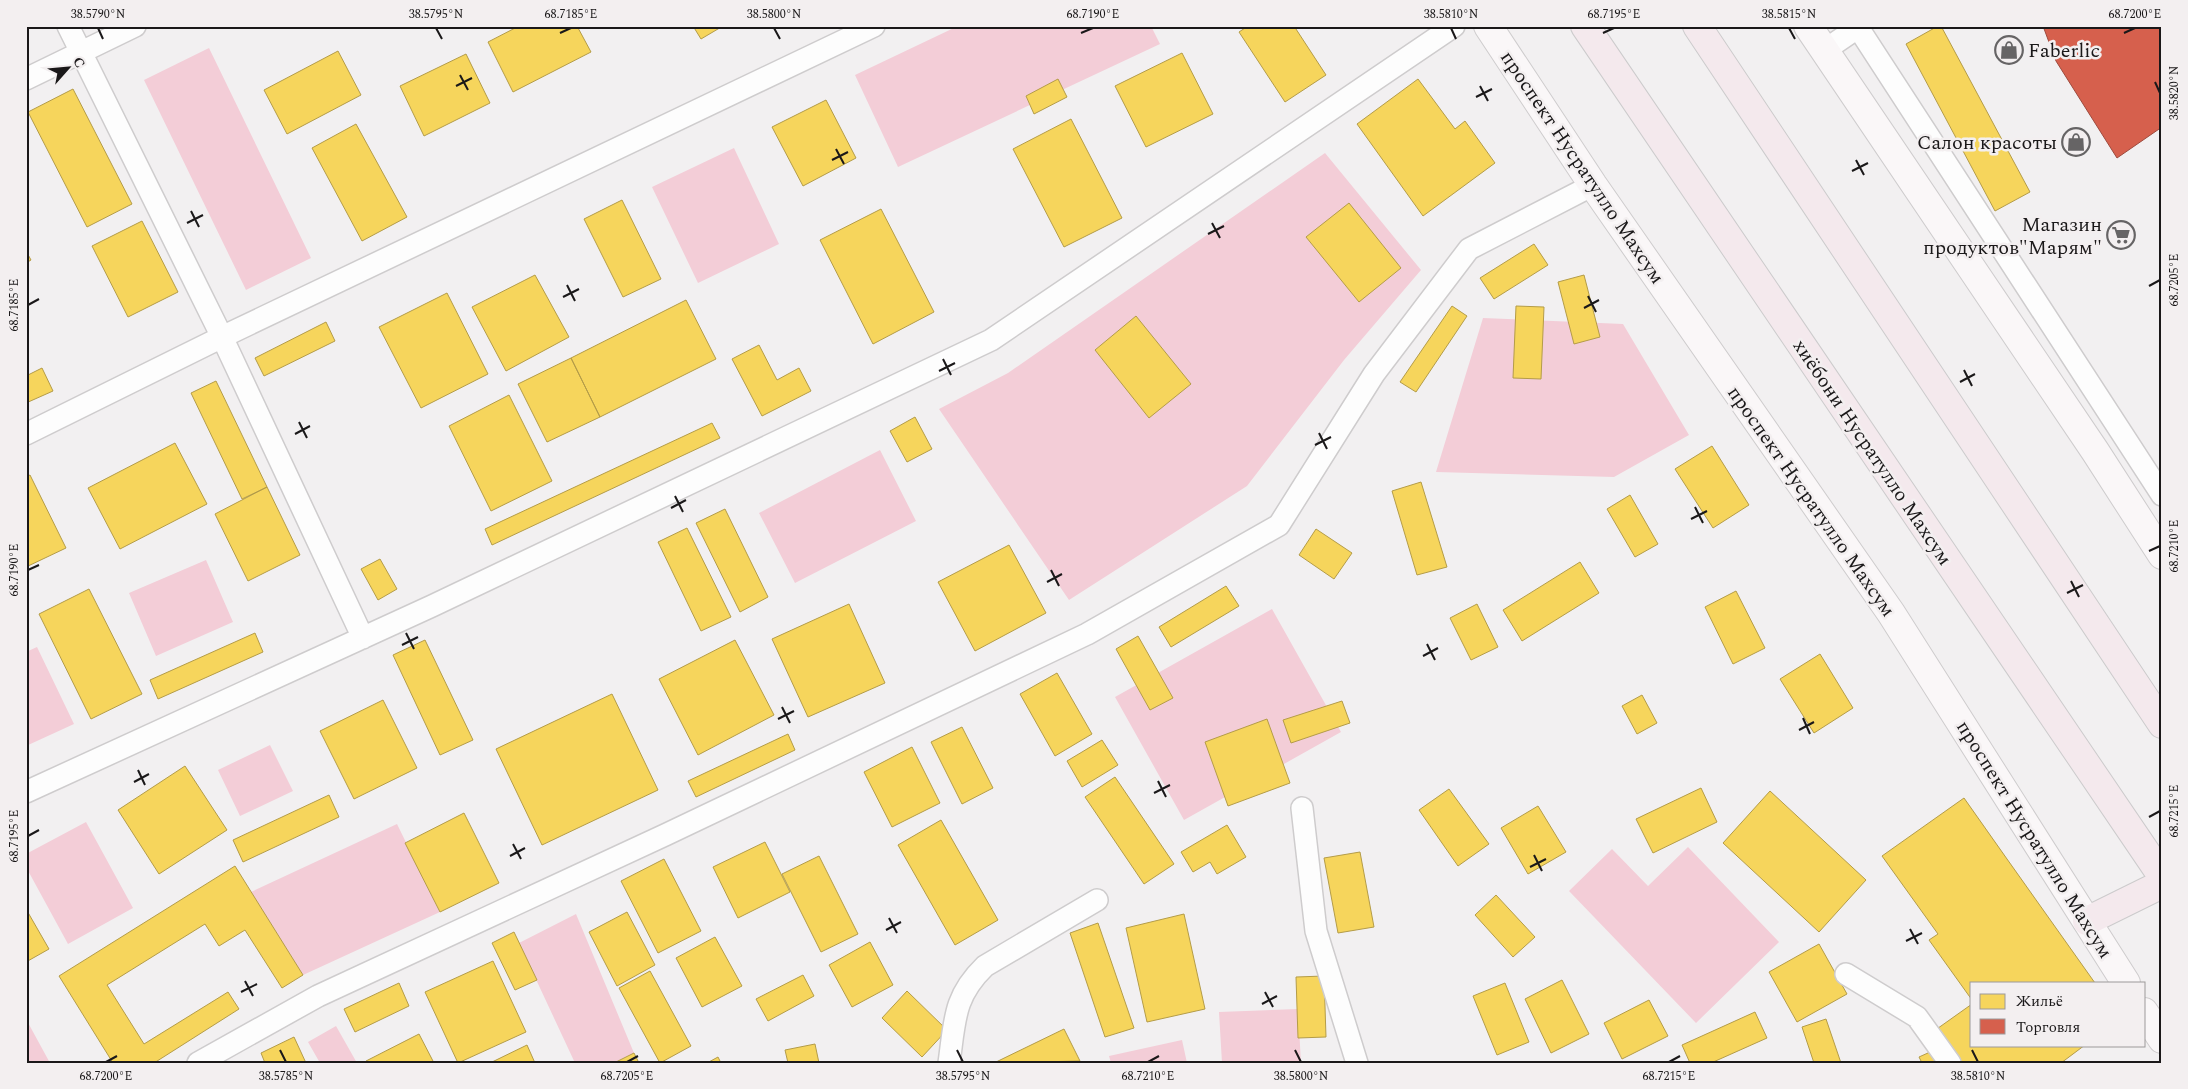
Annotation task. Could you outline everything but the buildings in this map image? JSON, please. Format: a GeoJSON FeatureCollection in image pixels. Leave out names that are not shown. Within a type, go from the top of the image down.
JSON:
{"type":"FeatureCollection","features":[{"type":"Feature","properties":{"kind":"highway","name":"хиёбони Нусратулло Махсум"},"geometry":{"type":"LineString","coordinates":[[1585,26],[2162,876]]}},
{"type":"Feature","properties":{"kind":"highway"},"geometry":{"type":"LineString","coordinates":[[1697,26],[2162,724]]}},
{"type":"Feature","properties":{"kind":"highway"},"geometry":{"type":"LineString","coordinates":[[2087,921],[2162,884]]}},
{"type":"Feature","properties":{"kind":"street","name":"проспект Нусратулло Махсум"},"geometry":{"type":"LineString","coordinates":[[1488,26],[1593,185],[1891,614],[2125,982]]}},
{"type":"Feature","properties":{"kind":"street"},"geometry":{"type":"LineString","coordinates":[[1808,26],[2095,452],[2162,555]]}},
{"type":"Feature","properties":{"kind":"street"},"geometry":{"type":"LineString","coordinates":[[2146,1015],[2162,1039]]}},
{"type":"Feature","properties":{"kind":"lane"},"geometry":{"type":"LineString","coordinates":[[68,26],[222,338],[363,638]]}},
{"type":"Feature","properties":{"kind":"lane"},"geometry":{"type":"LineString","coordinates":[[26,78],[135,26]]}},
{"type":"Feature","properties":{"kind":"lane"},"geometry":{"type":"LineString","coordinates":[[26,434],[222,338],[874,26]]}},
{"type":"Feature","properties":{"kind":"lane"},"geometry":{"type":"LineString","coordinates":[[26,792],[363,638],[991,340],[1454,26]]}},
{"type":"Feature","properties":{"kind":"lane"},"geometry":{"type":"LineString","coordinates":[[1825,50],[1858,27],[2162,495]]}},
{"type":"Feature","properties":{"kind":"lane"},"geometry":{"type":"LineString","coordinates":[[198,1063],[318,996],[665,836],[1088,634],[1279,525],[1374,374],[1469,249],[1593,185]]}},
{"type":"Feature","properties":{"kind":"lane"},"geometry":{"type":"LineString","coordinates":[[1302,808],[1316,931],[1357,1063]]}},
{"type":"Feature","properties":{"kind":"lane"},"geometry":{"type":"LineString","coordinates":[[949,1063],[959,1000],[971,979],[985,966],[1097,900]]}},
{"type":"Feature","properties":{"kind":"lane"},"geometry":{"type":"LineString","coordinates":[[1846,974],[1918,1017],[1950,1063]]}},
{"type":"Feature","properties":{"kind":"shaded area"},"geometry":{"type":"Polygon","coordinates":[[[958,26],[1151,26],[1160,44],[898,167],[855,75],[958,26]]]}},
{"type":"Feature","properties":{"kind":"shaded area"},"geometry":{"type":"Polygon","coordinates":[[[209,48],[311,258],[246,290],[144,80],[209,48]]]}},
{"type":"Feature","properties":{"kind":"shaded area"},"geometry":{"type":"Polygon","coordinates":[[[734,148],[779,244],[698,283],[652,187],[734,148]]]}},
{"type":"Feature","properties":{"kind":"shaded area"},"geometry":{"type":"Polygon","coordinates":[[[1325,153],[1421,270],[1344,360],[1247,486],[1069,600],[939,409],[1008,373],[1325,153]]]}},
{"type":"Feature","properties":{"kind":"shaded area"},"geometry":{"type":"Polygon","coordinates":[[[1483,318],[1623,324],[1689,435],[1614,477],[1436,472],[1483,318]]]}},
{"type":"Feature","properties":{"kind":"shaded area"},"geometry":{"type":"Polygon","coordinates":[[[880,450],[916,521],[795,583],[759,513],[880,450]]]}},
{"type":"Feature","properties":{"kind":"shaded area"},"geometry":{"type":"Polygon","coordinates":[[[206,560],[233,622],[156,656],[129,593],[206,560]]]}},
{"type":"Feature","properties":{"kind":"shaded area"},"geometry":{"type":"Polygon","coordinates":[[[1272,609],[1341,732],[1184,820],[1115,697],[1272,609]]]}},
{"type":"Feature","properties":{"kind":"shaded area"},"geometry":{"type":"Polygon","coordinates":[[[37,647],[74,724],[26,746],[26,652],[37,647]]]}},
{"type":"Feature","properties":{"kind":"shaded area"},"geometry":{"type":"Polygon","coordinates":[[[270,745],[293,791],[240,816],[218,770],[270,745]]]}},
{"type":"Feature","properties":{"kind":"shaded area"},"geometry":{"type":"Polygon","coordinates":[[[86,822],[133,908],[68,944],[26,867],[26,854],[86,822]]]}},
{"type":"Feature","properties":{"kind":"shaded area"},"geometry":{"type":"Polygon","coordinates":[[[397,824],[440,912],[303,975],[251,892],[397,824]]]}},
{"type":"Feature","properties":{"kind":"shaded area"},"geometry":{"type":"Polygon","coordinates":[[[1688,847],[1779,942],[1696,1023],[1569,891],[1612,849],[1648,886],[1688,847]]]}},
{"type":"Feature","properties":{"kind":"shaded area"},"geometry":{"type":"Polygon","coordinates":[[[576,914],[634,1053],[614,1063],[575,1063],[519,943],[576,914]]]}},
{"type":"Feature","properties":{"kind":"shaded area"},"geometry":{"type":"Polygon","coordinates":[[[1298,1009],[1301,1063],[1222,1063],[1219,1012],[1298,1009]]]}},
{"type":"Feature","properties":{"kind":"shaded area"},"geometry":{"type":"Polygon","coordinates":[[[26,1019],[50,1063],[26,1063],[26,1019]]]}},
{"type":"Feature","properties":{"kind":"shaded area"},"geometry":{"type":"Polygon","coordinates":[[[336,1026],[357,1063],[320,1063],[308,1042],[336,1026]]]}},
{"type":"Feature","properties":{"kind":"shaded area"},"geometry":{"type":"Polygon","coordinates":[[[1182,1040],[1187,1063],[1111,1063],[1109,1056],[1182,1040]]]}},
{"type":"Feature","properties":{"kind":"place","name":"Faberlic"},"geometry":{"type":"Point","coordinates":[2009,50]}},
{"type":"Feature","properties":{"kind":"place","name":"Салон красоты"},"geometry":{"type":"Point","coordinates":[2076,142]}},
{"type":"Feature","properties":{"kind":"place","name":"Магазин продуктов\"Марям\""},"geometry":{"type":"Point","coordinates":[2121,235]}}]}
